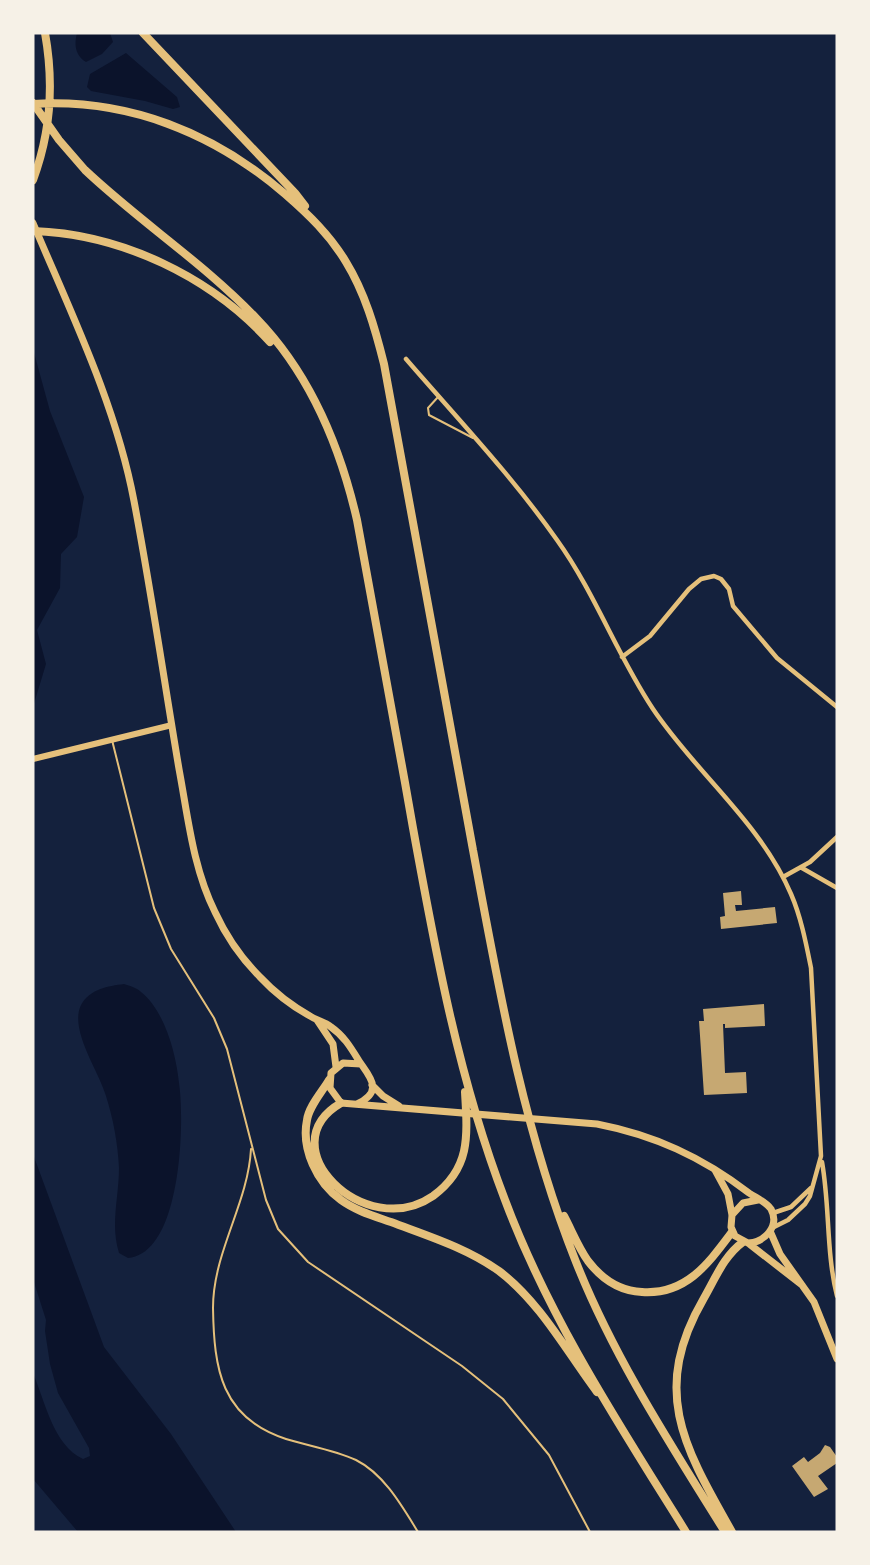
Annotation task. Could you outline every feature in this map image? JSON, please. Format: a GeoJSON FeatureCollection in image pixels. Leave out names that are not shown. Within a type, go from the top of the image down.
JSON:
{"type":"FeatureCollection","features":[{"type":"Feature","properties":{"kind":"highway"},"geometry":{"type":"LineString","coordinates":[[33,180],[42,153],[50,108],[50,66],[45,33]]}},
{"type":"Feature","properties":{"kind":"highway"},"geometry":{"type":"LineString","coordinates":[[142,33],[296,193],[313,219],[337,248],[357,283],[371,317],[384,364],[507,1030],[528,1118],[576,1262],[608,1332],[659,1426],[725,1532]]}},
{"type":"Feature","properties":{"kind":"highway"},"geometry":{"type":"LineString","coordinates":[[33,103],[64,103],[127,111],[165,122],[200,136],[256,170],[313,219]]}},
{"type":"Feature","properties":{"kind":"highway"},"geometry":{"type":"LineString","coordinates":[[33,103],[59,140],[91,176],[256,318],[300,377],[334,439],[354,507],[438,967],[464,1076],[505,1201],[529,1259],[622,1426],[686,1532]]}},
{"type":"Feature","properties":{"kind":"highway"},"geometry":{"type":"LineString","coordinates":[[33,231],[82,236],[144,255],[196,282],[228,303],[257,329],[300,377]]}},
{"type":"Feature","properties":{"kind":"highway"},"geometry":{"type":"LineString","coordinates":[[341,1103],[324,1114],[318,1126],[315,1149],[321,1164],[338,1189],[353,1200],[386,1210],[409,1207],[438,1192],[460,1164],[465,1142],[464,1076]]}},
{"type":"Feature","properties":{"kind":"highway"},"geometry":{"type":"LineString","coordinates":[[329,1080],[311,1109],[307,1120],[306,1140],[312,1164],[330,1192],[357,1210],[452,1245],[482,1259],[502,1273],[541,1315],[622,1426]]}},
{"type":"Feature","properties":{"kind":"highway"},"geometry":{"type":"LineString","coordinates":[[551,1192],[588,1260],[610,1282],[636,1292],[664,1292],[686,1283],[708,1264],[732,1232]]}},
{"type":"Feature","properties":{"kind":"highway"},"geometry":{"type":"LineString","coordinates":[[732,1532],[698,1470],[681,1431],[675,1393],[677,1368],[692,1318],[725,1259],[745,1242]]}},
{"type":"Feature","properties":{"kind":"main road"},"geometry":{"type":"LineString","coordinates":[[33,223],[104,397],[133,498],[192,842],[213,909],[230,939],[259,977],[281,996],[317,1020],[333,1044],[336,1067]]}},
{"type":"Feature","properties":{"kind":"main road"},"geometry":{"type":"LineString","coordinates":[[33,759],[172,725]]}},
{"type":"Feature","properties":{"kind":"main road"},"geometry":{"type":"LineString","coordinates":[[317,1020],[322,1020],[339,1034],[370,1073],[372,1085],[368,1097],[357,1104]]}},
{"type":"Feature","properties":{"kind":"main road"},"geometry":{"type":"LineString","coordinates":[[361,1064],[347,1061],[336,1067],[329,1080],[331,1092],[341,1103],[597,1124],[634,1132],[681,1149],[715,1170],[758,1200],[768,1204],[773,1213],[771,1230],[780,1254],[814,1302],[837,1359]]}},
{"type":"Feature","properties":{"kind":"main road"},"geometry":{"type":"LineString","coordinates":[[372,1085],[383,1096],[399,1106]]}},
{"type":"Feature","properties":{"kind":"main road"},"geometry":{"type":"LineString","coordinates":[[715,1170],[728,1194],[732,1232],[802,1285]]}},
{"type":"Feature","properties":{"kind":"main road"},"geometry":{"type":"LineString","coordinates":[[732,1215],[743,1203],[758,1200]]}},
{"type":"Feature","properties":{"kind":"main road"},"geometry":{"type":"LineString","coordinates":[[745,1242],[760,1240],[771,1230]]}},
{"type":"Feature","properties":{"kind":"street"},"geometry":{"type":"LineString","coordinates":[[406,359],[558,540],[655,712],[750,827],[783,877],[796,908],[811,968],[821,1156],[826,1183],[829,1262],[837,1296]]}},
{"type":"Feature","properties":{"kind":"street"},"geometry":{"type":"LineString","coordinates":[[622,657],[650,636],[689,589],[701,579],[714,576],[721,579],[729,589],[733,606],[777,658],[837,707]]}},
{"type":"Feature","properties":{"kind":"street"},"geometry":{"type":"LineString","coordinates":[[783,877],[802,868],[837,837]]}},
{"type":"Feature","properties":{"kind":"street"},"geometry":{"type":"LineString","coordinates":[[802,868],[837,888]]}},
{"type":"Feature","properties":{"kind":"street"},"geometry":{"type":"LineString","coordinates":[[771,1230],[799,1210],[810,1196],[821,1156]]}},
{"type":"Feature","properties":{"kind":"street"},"geometry":{"type":"LineString","coordinates":[[773,1213],[791,1207],[811,1188]]}},
{"type":"Feature","properties":{"kind":"lane"},"geometry":{"type":"LineString","coordinates":[[438,397],[428,408],[429,415],[473,438]]}},
{"type":"Feature","properties":{"kind":"lane"},"geometry":{"type":"LineString","coordinates":[[112,739],[154,908],[171,949],[221,1033],[235,1077],[269,1212],[278,1229],[308,1262],[462,1366],[503,1399],[549,1455],[590,1532]]}},
{"type":"Feature","properties":{"kind":"lane"},"geometry":{"type":"LineString","coordinates":[[251,1146],[250,1172],[220,1257],[214,1290],[218,1362],[224,1388],[231,1402],[255,1426],[271,1434],[328,1450],[366,1466],[398,1500],[418,1532]]}},
{"type":"Feature","properties":{"kind":"water"},"geometry":{"type":"Polygon","coordinates":[[[77,33],[110,33],[113,42],[102,54],[86,62],[76,49],[77,33]]]}},
{"type":"Feature","properties":{"kind":"water"},"geometry":{"type":"Polygon","coordinates":[[[126,53],[177,97],[180,107],[173,109],[145,101],[91,91],[87,87],[90,74],[126,53]]]}},
{"type":"Feature","properties":{"kind":"water"},"geometry":{"type":"Polygon","coordinates":[[[33,349],[50,411],[84,497],[77,537],[61,554],[60,588],[37,630],[46,664],[33,707],[33,349]]]}},
{"type":"Feature","properties":{"kind":"water"},"geometry":{"type":"Polygon","coordinates":[[[124,984],[141,992],[157,1010],[163,1021],[175,1059],[181,1102],[176,1184],[169,1212],[159,1235],[146,1251],[128,1258],[119,1253],[116,1242],[119,1168],[113,1122],[109,1104],[82,1038],[78,1015],[81,1005],[89,995],[106,987],[124,984]]]}},
{"type":"Feature","properties":{"kind":"water"},"geometry":{"type":"Polygon","coordinates":[[[33,1154],[104,1347],[171,1434],[236,1532],[78,1532],[33,1479],[33,1373],[51,1421],[64,1444],[83,1459],[90,1456],[89,1448],[58,1393],[50,1364],[45,1331],[46,1320],[33,1279],[33,1154]]]}},
{"type":"Feature","properties":{"kind":"building"},"geometry":{"type":"Polygon","coordinates":[[[741,891],[742,905],[735,905],[736,911],[775,907],[777,923],[721,929],[720,917],[725,916],[723,893],[741,891]]]}},
{"type":"Feature","properties":{"kind":"building"},"geometry":{"type":"Polygon","coordinates":[[[764,1004],[765,1026],[725,1028],[723,1024],[725,1073],[746,1072],[747,1093],[704,1095],[699,1021],[704,1021],[703,1009],[764,1004]]]}},
{"type":"Feature","properties":{"kind":"building"},"geometry":{"type":"Polygon","coordinates":[[[825,1445],[830,1447],[837,1457],[837,1463],[818,1476],[828,1489],[814,1497],[792,1466],[804,1457],[808,1462],[820,1453],[825,1445]]]}}]}
